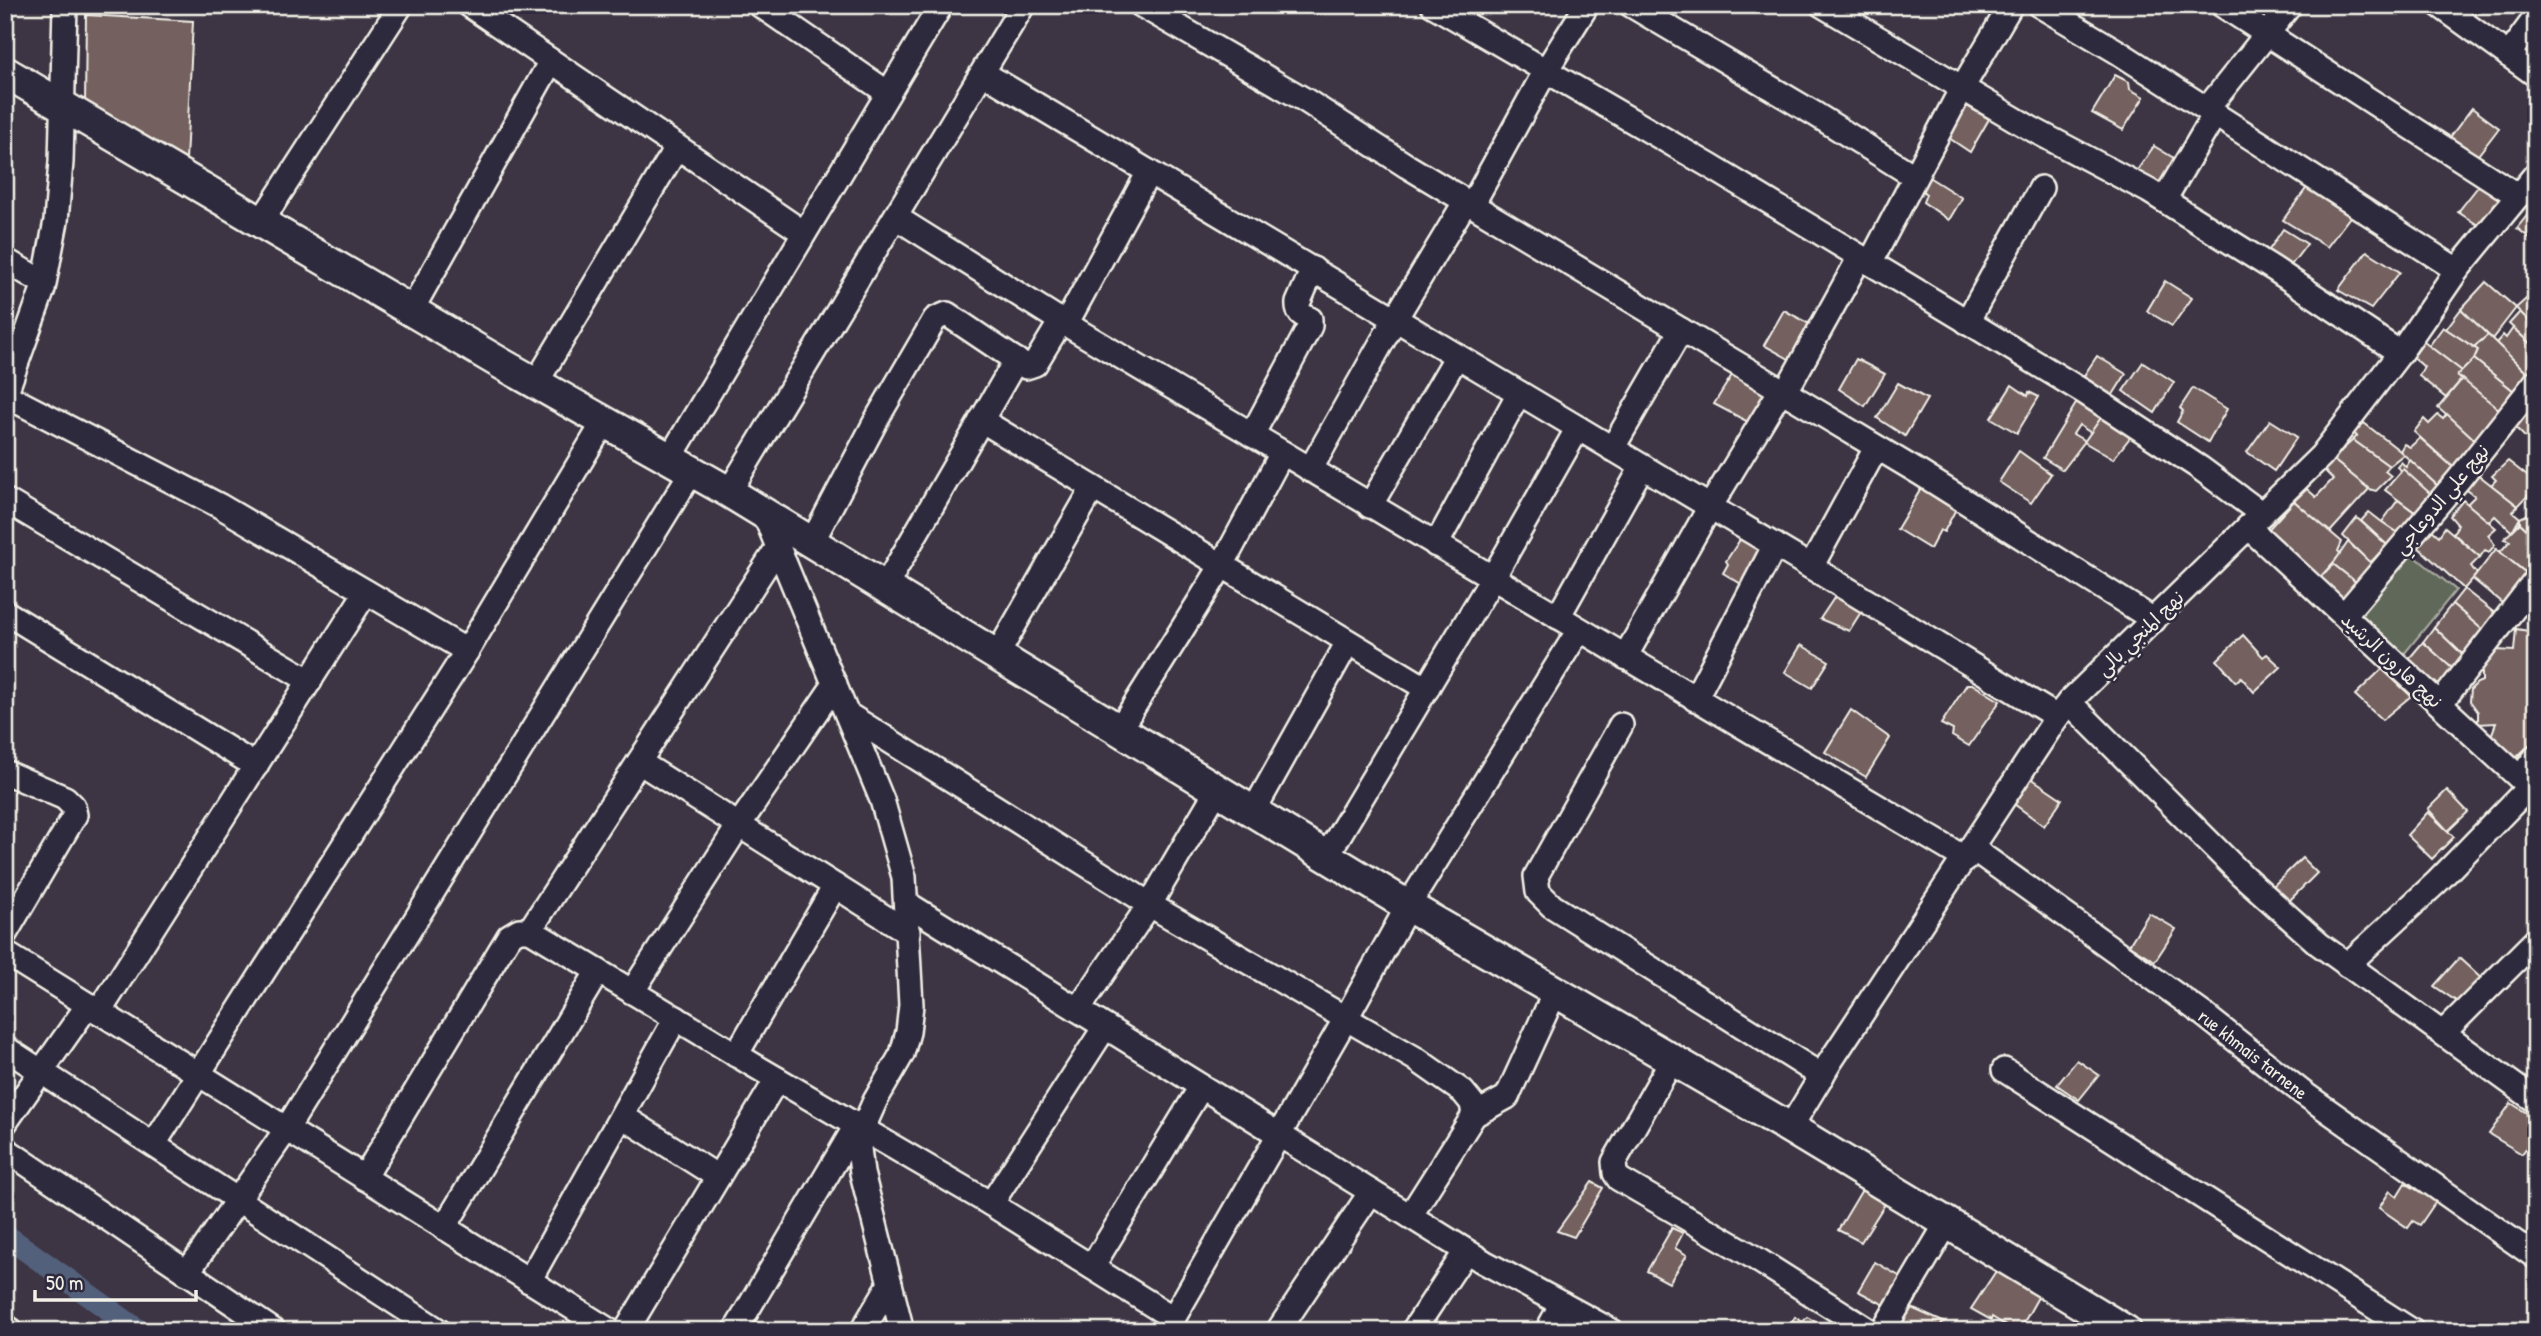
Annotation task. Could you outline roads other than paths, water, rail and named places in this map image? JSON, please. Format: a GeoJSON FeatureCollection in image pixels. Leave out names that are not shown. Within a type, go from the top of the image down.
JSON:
{"type":"FeatureCollection","features":[{"type":"Feature","properties":{"kind":"street"},"geometry":{"type":"LineString","coordinates":[[65,5],[61,162],[56,221],[44,283],[28,336],[7,388],[220,506],[467,651]]}},
{"type":"Feature","properties":{"kind":"street"},"geometry":{"type":"LineString","coordinates":[[261,222],[401,5]]}},
{"type":"Feature","properties":{"kind":"street"},"geometry":{"type":"LineString","coordinates":[[469,5],[804,233]]}},
{"type":"Feature","properties":{"kind":"street"},"geometry":{"type":"LineString","coordinates":[[760,5],[888,93]]}},
{"type":"Feature","properties":{"kind":"street"},"geometry":{"type":"LineString","coordinates":[[187,1273],[286,1130],[681,465],[804,233],[941,5]]}},
{"type":"Feature","properties":{"kind":"street"},"geometry":{"type":"LineString","coordinates":[[729,492],[897,218],[1023,5]]}},
{"type":"Feature","properties":{"kind":"street"},"geometry":{"type":"LineString","coordinates":[[1141,5],[1305,100],[1469,203],[1877,448],[2154,620]]}},
{"type":"Feature","properties":{"kind":"street","name":"نهج هارون الرشيد"},"geometry":{"type":"LineString","coordinates":[[1433,5],[1710,166],[2084,393],[2200,468],[2255,520],[2344,615],[2528,786]]}},
{"type":"Feature","properties":{"kind":"street"},"geometry":{"type":"LineString","coordinates":[[1310,470],[1395,319],[1469,203],[1587,5]]}},
{"type":"Feature","properties":{"kind":"street"},"geometry":{"type":"LineString","coordinates":[[1631,5],[1914,176]]}},
{"type":"Feature","properties":{"kind":"street"},"geometry":{"type":"LineString","coordinates":[[1822,5],[2030,128],[2164,200],[2400,353]]}},
{"type":"Feature","properties":{"kind":"street"},"geometry":{"type":"LineString","coordinates":[[1625,657],[1710,507],[1865,260],[2011,5]]}},
{"type":"Feature","properties":{"kind":"street"},"geometry":{"type":"LineString","coordinates":[[2039,5],[2211,111],[2457,270]]}},
{"type":"Feature","properties":{"kind":"street"},"geometry":{"type":"LineString","coordinates":[[2222,5],[2518,195]]}},
{"type":"Feature","properties":{"kind":"street"},"geometry":{"type":"LineString","coordinates":[[2164,200],[2211,111],[2290,5]]}},
{"type":"Feature","properties":{"kind":"street"},"geometry":{"type":"LineString","coordinates":[[2439,5],[2536,75]]}},
{"type":"Feature","properties":{"kind":"street"},"geometry":{"type":"LineString","coordinates":[[2508,55],[2536,18]]}},
{"type":"Feature","properties":{"kind":"street"},"geometry":{"type":"LineString","coordinates":[[411,312],[551,61]]}},
{"type":"Feature","properties":{"kind":"street"},"geometry":{"type":"LineString","coordinates":[[5,72],[411,312],[729,492],[1326,857],[1790,1128],[2126,1331]]}},
{"type":"Feature","properties":{"kind":"street"},"geometry":{"type":"LineString","coordinates":[[983,73],[1642,467],[2063,710],[2242,875],[2347,965],[2443,1033],[2531,1090]]}},
{"type":"Feature","properties":{"kind":"street"},"geometry":{"type":"LineString","coordinates":[[536,383],[677,147]]}},
{"type":"Feature","properties":{"kind":"street"},"geometry":{"type":"LineString","coordinates":[[812,542],[879,415],[935,319],[947,314],[1026,367],[1035,364],[1063,323],[1149,172]]}},
{"type":"Feature","properties":{"kind":"street","name":"نهج المنجي بالي"},"geometry":{"type":"LineString","coordinates":[[1790,1128],[2063,710],[2321,456],[2400,353],[2457,270],[2536,173]]}},
{"type":"Feature","properties":{"kind":"street"},"geometry":{"type":"LineString","coordinates":[[1967,322],[2040,188]]}},
{"type":"Feature","properties":{"kind":"street","name":"rue khmais tarnene"},"geometry":{"type":"LineString","coordinates":[[897,218],[1063,323],[1492,579],[1695,699],[1969,853],[2203,1014],[2303,1093],[2536,1257]]}},
{"type":"Feature","properties":{"kind":"street"},"geometry":{"type":"LineString","coordinates":[[5,260],[44,283]]}},
{"type":"Feature","properties":{"kind":"street"},"geometry":{"type":"LineString","coordinates":[[1252,435],[1310,326],[1310,319],[1301,314],[1298,303],[1313,269]]}},
{"type":"Feature","properties":{"kind":"street"},"geometry":{"type":"LineString","coordinates":[[1612,449],[1681,330]]}},
{"type":"Feature","properties":{"kind":"street"},"geometry":{"type":"LineString","coordinates":[[1370,506],[1457,356]]}},
{"type":"Feature","properties":{"kind":"street"},"geometry":{"type":"LineString","coordinates":[[885,587],[1016,360]]}},
{"type":"Feature","properties":{"kind":"street","name":"نهج علي الدوعاجي"},"geometry":{"type":"LineString","coordinates":[[2344,615],[2459,479],[2536,382]]}},
{"type":"Feature","properties":{"kind":"street"},"geometry":{"type":"LineString","coordinates":[[1436,545],[1519,393]]}},
{"type":"Feature","properties":{"kind":"street"},"geometry":{"type":"LineString","coordinates":[[981,421],[1427,689]]}},
{"type":"Feature","properties":{"kind":"street"},"geometry":{"type":"LineString","coordinates":[[153,1144],[467,651],[604,422]]}},
{"type":"Feature","properties":{"kind":"street"},"geometry":{"type":"LineString","coordinates":[[1326,857],[1492,579],[1578,428]]}},
{"type":"Feature","properties":{"kind":"street"},"geometry":{"type":"LineString","coordinates":[[1811,566],[1877,448]]}},
{"type":"Feature","properties":{"kind":"street"},"geometry":{"type":"LineString","coordinates":[[1119,730],[1221,567],[1282,453]]}},
{"type":"Feature","properties":{"kind":"street"},"geometry":{"type":"LineString","coordinates":[[1558,617],[1642,467]]}},
{"type":"Feature","properties":{"kind":"street"},"geometry":{"type":"LineString","coordinates":[[997,655],[1093,488]]}},
{"type":"Feature","properties":{"kind":"street"},"geometry":{"type":"LineString","coordinates":[[5,500],[310,681]]}},
{"type":"Feature","properties":{"kind":"street"},"geometry":{"type":"LineString","coordinates":[[735,1331],[902,1054],[911,1005],[904,877],[896,843],[882,800],[764,513]]}},
{"type":"Feature","properties":{"kind":"street"},"geometry":{"type":"LineString","coordinates":[[1695,699],[1775,545]]}},
{"type":"Feature","properties":{"kind":"street"},"geometry":{"type":"LineString","coordinates":[[530,930],[778,547]]}},
{"type":"Feature","properties":{"kind":"street"},"geometry":{"type":"LineString","coordinates":[[2440,704],[2536,580]]}},
{"type":"Feature","properties":{"kind":"street"},"geometry":{"type":"LineString","coordinates":[[5,1123],[93,1009],[256,766],[366,592]]}},
{"type":"Feature","properties":{"kind":"street"},"geometry":{"type":"LineString","coordinates":[[5,612],[256,766]]}},
{"type":"Feature","properties":{"kind":"street"},"geometry":{"type":"LineString","coordinates":[[364,1178],[509,936],[519,930],[530,930],[736,1055],[991,1204],[1092,1267],[1170,1324],[1408,906],[1579,630]]}},
{"type":"Feature","properties":{"kind":"street"},"geometry":{"type":"LineString","coordinates":[[1253,812],[1348,642]]}},
{"type":"Feature","properties":{"kind":"street"},"geometry":{"type":"LineString","coordinates":[[632,992],[739,825],[835,684]]}},
{"type":"Feature","properties":{"kind":"street"},"geometry":{"type":"LineString","coordinates":[[847,714],[1150,904],[1416,1059],[1463,1092],[1472,1103],[1474,1115]]}},
{"type":"Feature","properties":{"kind":"street"},"geometry":{"type":"LineString","coordinates":[[1621,725],[1536,876],[1538,892],[1552,906],[1822,1076]]}},
{"type":"Feature","properties":{"kind":"street"},"geometry":{"type":"LineString","coordinates":[[2347,965],[2437,882],[2528,786],[2536,757]]}},
{"type":"Feature","properties":{"kind":"street"},"geometry":{"type":"LineString","coordinates":[[639,762],[908,933]]}},
{"type":"Feature","properties":{"kind":"street"},"geometry":{"type":"LineString","coordinates":[[5,772],[65,798],[73,806],[75,816],[5,934]]}},
{"type":"Feature","properties":{"kind":"street"},"geometry":{"type":"LineString","coordinates":[[1078,1010],[1150,904],[1217,790]]}},
{"type":"Feature","properties":{"kind":"street"},"geometry":{"type":"LineString","coordinates":[[736,1055],[835,886]]}},
{"type":"Feature","properties":{"kind":"street"},"geometry":{"type":"LineString","coordinates":[[906,903],[1466,1251],[1612,1331]]}},
{"type":"Feature","properties":{"kind":"street"},"geometry":{"type":"LineString","coordinates":[[2443,1033],[2536,940]]}},
{"type":"Feature","properties":{"kind":"street"},"geometry":{"type":"LineString","coordinates":[[5,953],[610,1331]]}},
{"type":"Feature","properties":{"kind":"street"},"geometry":{"type":"LineString","coordinates":[[444,1228],[598,971]]}},
{"type":"Feature","properties":{"kind":"street"},"geometry":{"type":"LineString","coordinates":[[1410,1216],[1474,1115],[1507,1097],[1555,992]]}},
{"type":"Feature","properties":{"kind":"street"},"geometry":{"type":"LineString","coordinates":[[529,1281],[676,1018]]}},
{"type":"Feature","properties":{"kind":"street"},"geometry":{"type":"LineString","coordinates":[[991,1204],[1105,1027]]}},
{"type":"Feature","properties":{"kind":"street"},"geometry":{"type":"LineString","coordinates":[[5,1048],[439,1331]]}},
{"type":"Feature","properties":{"kind":"street"},"geometry":{"type":"LineString","coordinates":[[1672,1060],[1614,1162],[1619,1179],[1748,1252],[1870,1331]]}},
{"type":"Feature","properties":{"kind":"street"},"geometry":{"type":"LineString","coordinates":[[2004,1070],[2412,1331]]}},
{"type":"Feature","properties":{"kind":"street"},"geometry":{"type":"LineString","coordinates":[[626,1331],[777,1079]]}},
{"type":"Feature","properties":{"kind":"street"},"geometry":{"type":"LineString","coordinates":[[1092,1267],[1201,1087]]}},
{"type":"Feature","properties":{"kind":"street"},"geometry":{"type":"LineString","coordinates":[[622,1116],[718,1177]]}},
{"type":"Feature","properties":{"kind":"street"},"geometry":{"type":"LineString","coordinates":[[860,1126],[862,1173],[902,1331]]}},
{"type":"Feature","properties":{"kind":"street"},"geometry":{"type":"LineString","coordinates":[[5,1149],[274,1331]]}},
{"type":"Feature","properties":{"kind":"street"},"geometry":{"type":"LineString","coordinates":[[1278,1331],[1371,1192]]}},
{"type":"Feature","properties":{"kind":"street"},"geometry":{"type":"LineString","coordinates":[[1883,1331],[1947,1223]]}},
{"type":"Feature","properties":{"kind":"street"},"geometry":{"type":"LineString","coordinates":[[1413,1331],[1466,1251]]}},
{"type":"Feature","properties":{"kind":"street"},"geometry":{"type":"LineString","coordinates":[[862,1331],[890,1284]]}},
{"type":"Feature","properties":{"kind":"street"},"geometry":{"type":"LineString","coordinates":[[1547,1331],[1562,1304]]}},
{"type":"Feature","properties":{"kind":"street"},"geometry":{"type":"LineString","coordinates":[[5,1326],[12,1331]]}},
{"type":"Feature","properties":{"kind":"waterway"},"geometry":{"type":"LineString","coordinates":[[5,1235],[139,1331]]}}]}
